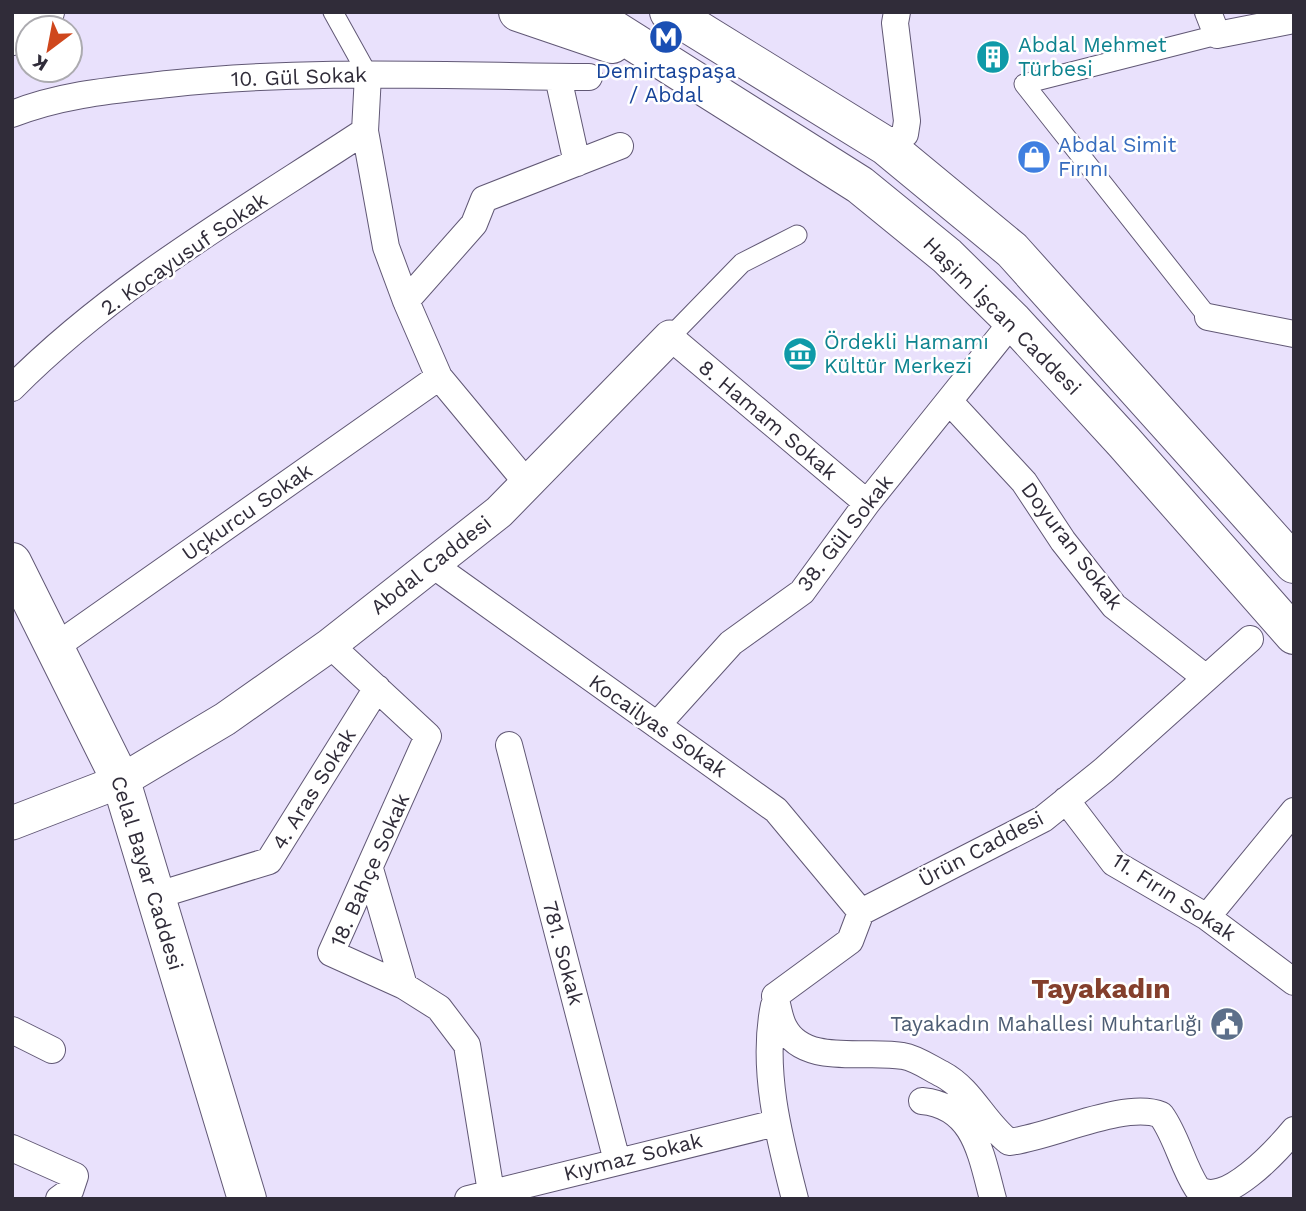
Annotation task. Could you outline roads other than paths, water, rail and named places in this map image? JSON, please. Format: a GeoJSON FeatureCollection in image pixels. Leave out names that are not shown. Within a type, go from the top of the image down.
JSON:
{"type":"FeatureCollection","features":[{"type":"Feature","properties":{"kind":"main road"},"geometry":{"type":"LineString","coordinates":[[12,36],[45,12]]}},
{"type":"Feature","properties":{"kind":"main road"},"geometry":{"type":"LineString","coordinates":[[519,12],[620,47],[702,85]]}},
{"type":"Feature","properties":{"kind":"main road","name":"Haşim İşcan Caddesi"},"geometry":{"type":"LineString","coordinates":[[586,12],[860,186],[947,256],[1013,321],[1294,635]]}},
{"type":"Feature","properties":{"kind":"main road"},"geometry":{"type":"LineString","coordinates":[[669,12],[713,27],[886,146],[1012,250],[1294,564]]}},
{"type":"Feature","properties":{"kind":"main road","name":"Celal Bayar Caddesi"},"geometry":{"type":"LineString","coordinates":[[12,562],[121,781],[247,1199]]}},
{"type":"Feature","properties":{"kind":"street"},"geometry":{"type":"LineString","coordinates":[[333,12],[368,75],[365,131],[386,247],[406,301],[439,377],[527,483]]}},
{"type":"Feature","properties":{"kind":"street"},"geometry":{"type":"LineString","coordinates":[[886,146],[905,134],[907,121],[895,23],[897,12]]}},
{"type":"Feature","properties":{"kind":"street"},"geometry":{"type":"LineString","coordinates":[[1294,20],[1213,24],[1024,84],[1208,317],[1294,334]]}},
{"type":"Feature","properties":{"kind":"street","name":"10. Gül Sokak"},"geometry":{"type":"LineString","coordinates":[[12,114],[83,93],[209,80],[368,75],[589,77]]}},
{"type":"Feature","properties":{"kind":"street"},"geometry":{"type":"LineString","coordinates":[[558,77],[577,163]]}},
{"type":"Feature","properties":{"kind":"street","name":"2. Kocayusuf Sokak"},"geometry":{"type":"LineString","coordinates":[[12,388],[53,346],[170,261],[365,131]]}},
{"type":"Feature","properties":{"kind":"street"},"geometry":{"type":"LineString","coordinates":[[406,301],[474,224],[484,200],[620,146]]}},
{"type":"Feature","properties":{"kind":"street","name":"Abdal Caddesi"},"geometry":{"type":"LineString","coordinates":[[12,823],[121,781],[225,719],[330,645],[499,512],[742,263],[797,235]]}},
{"type":"Feature","properties":{"kind":"street","name":"38. Gül Sokak"},"geometry":{"type":"LineString","coordinates":[[656,725],[731,643],[802,593],[867,503],[1013,321]]}},
{"type":"Feature","properties":{"kind":"street","name":"8. Hamam Sokak"},"geometry":{"type":"LineString","coordinates":[[670,337],[867,503]]}},
{"type":"Feature","properties":{"kind":"street","name":"Uçkurcu Sokak"},"geometry":{"type":"LineString","coordinates":[[55,647],[439,377]]}},
{"type":"Feature","properties":{"kind":"street","name":"Doyuran Sokak"},"geometry":{"type":"LineString","coordinates":[[950,401],[1024,482],[1063,541],[1114,606],[1206,678]]}},
{"type":"Feature","properties":{"kind":"street","name":"Kocailyas Sokak"},"geometry":{"type":"LineString","coordinates":[[433,565],[776,810],[861,912]]}},
{"type":"Feature","properties":{"kind":"street","name":"Ürün Caddesi"},"geometry":{"type":"LineString","coordinates":[[861,912],[1043,819],[1250,639]]}},
{"type":"Feature","properties":{"kind":"street","name":"18. Bahçe Sokak"},"geometry":{"type":"LineString","coordinates":[[330,645],[429,736],[331,953],[404,986],[439,1008],[467,1045],[484,1197]]}},
{"type":"Feature","properties":{"kind":"street","name":"4. Aras Sokak"},"geometry":{"type":"LineString","coordinates":[[155,896],[269,861],[377,688]]}},
{"type":"Feature","properties":{"kind":"street","name":"781. Sokak"},"geometry":{"type":"LineString","coordinates":[[509,745],[617,1161]]}},
{"type":"Feature","properties":{"kind":"street","name":"11. Fırın Sokak"},"geometry":{"type":"LineString","coordinates":[[1066,800],[1114,863],[1207,917],[1294,982]]}},
{"type":"Feature","properties":{"kind":"street"},"geometry":{"type":"LineString","coordinates":[[1207,917],[1294,811]]}},
{"type":"Feature","properties":{"kind":"street"},"geometry":{"type":"LineString","coordinates":[[370,869],[404,986]]}},
{"type":"Feature","properties":{"kind":"street"},"geometry":{"type":"LineString","coordinates":[[794,1199],[776,1123],[769,1029],[775,996],[850,942],[861,912]]}},
{"type":"Feature","properties":{"kind":"street"},"geometry":{"type":"LineString","coordinates":[[775,996],[784,1028],[794,1040],[814,1052],[906,1056],[946,1077],[971,1097],[990,1128],[1009,1142],[1030,1140],[1115,1114],[1154,1112],[1161,1115],[1197,1189],[1205,1196],[1230,1196],[1247,1186],[1294,1130]]}},
{"type":"Feature","properties":{"kind":"street"},"geometry":{"type":"LineString","coordinates":[[12,1030],[52,1050]]}},
{"type":"Feature","properties":{"kind":"street"},"geometry":{"type":"LineString","coordinates":[[922,1101],[942,1103],[968,1122],[993,1199]]}},
{"type":"Feature","properties":{"kind":"street","name":"Kıymaz Sokak"},"geometry":{"type":"LineString","coordinates":[[484,1197],[559,1187],[617,1161],[776,1123]]}},
{"type":"Feature","properties":{"kind":"street"},"geometry":{"type":"LineString","coordinates":[[12,1148],[75,1176],[70,1191],[59,1199]]}},
{"type":"Feature","properties":{"kind":"place","name":"Demirtaşpaşa / Abdal"},"geometry":{"type":"Point","coordinates":[666,37]}},
{"type":"Feature","properties":{"kind":"place","name":"Abdal Mehmet Türbesi"},"geometry":{"type":"Point","coordinates":[993,57]}},
{"type":"Feature","properties":{"kind":"place","name":"Abdal Simit Fırını"},"geometry":{"type":"Point","coordinates":[1034,157]}},
{"type":"Feature","properties":{"kind":"place","name":"Ördekli Hamamı Kültür Merkezi"},"geometry":{"type":"Point","coordinates":[800,354]}},
{"type":"Feature","properties":{"kind":"place","name":"Tayakadın Mahallesi Muhtarlığı"},"geometry":{"type":"Point","coordinates":[1227,1024]}},
{"type":"Feature","properties":{"kind":"district","name":"Tayakadın"},"geometry":{"type":"Point","coordinates":[1101,988]}}]}
